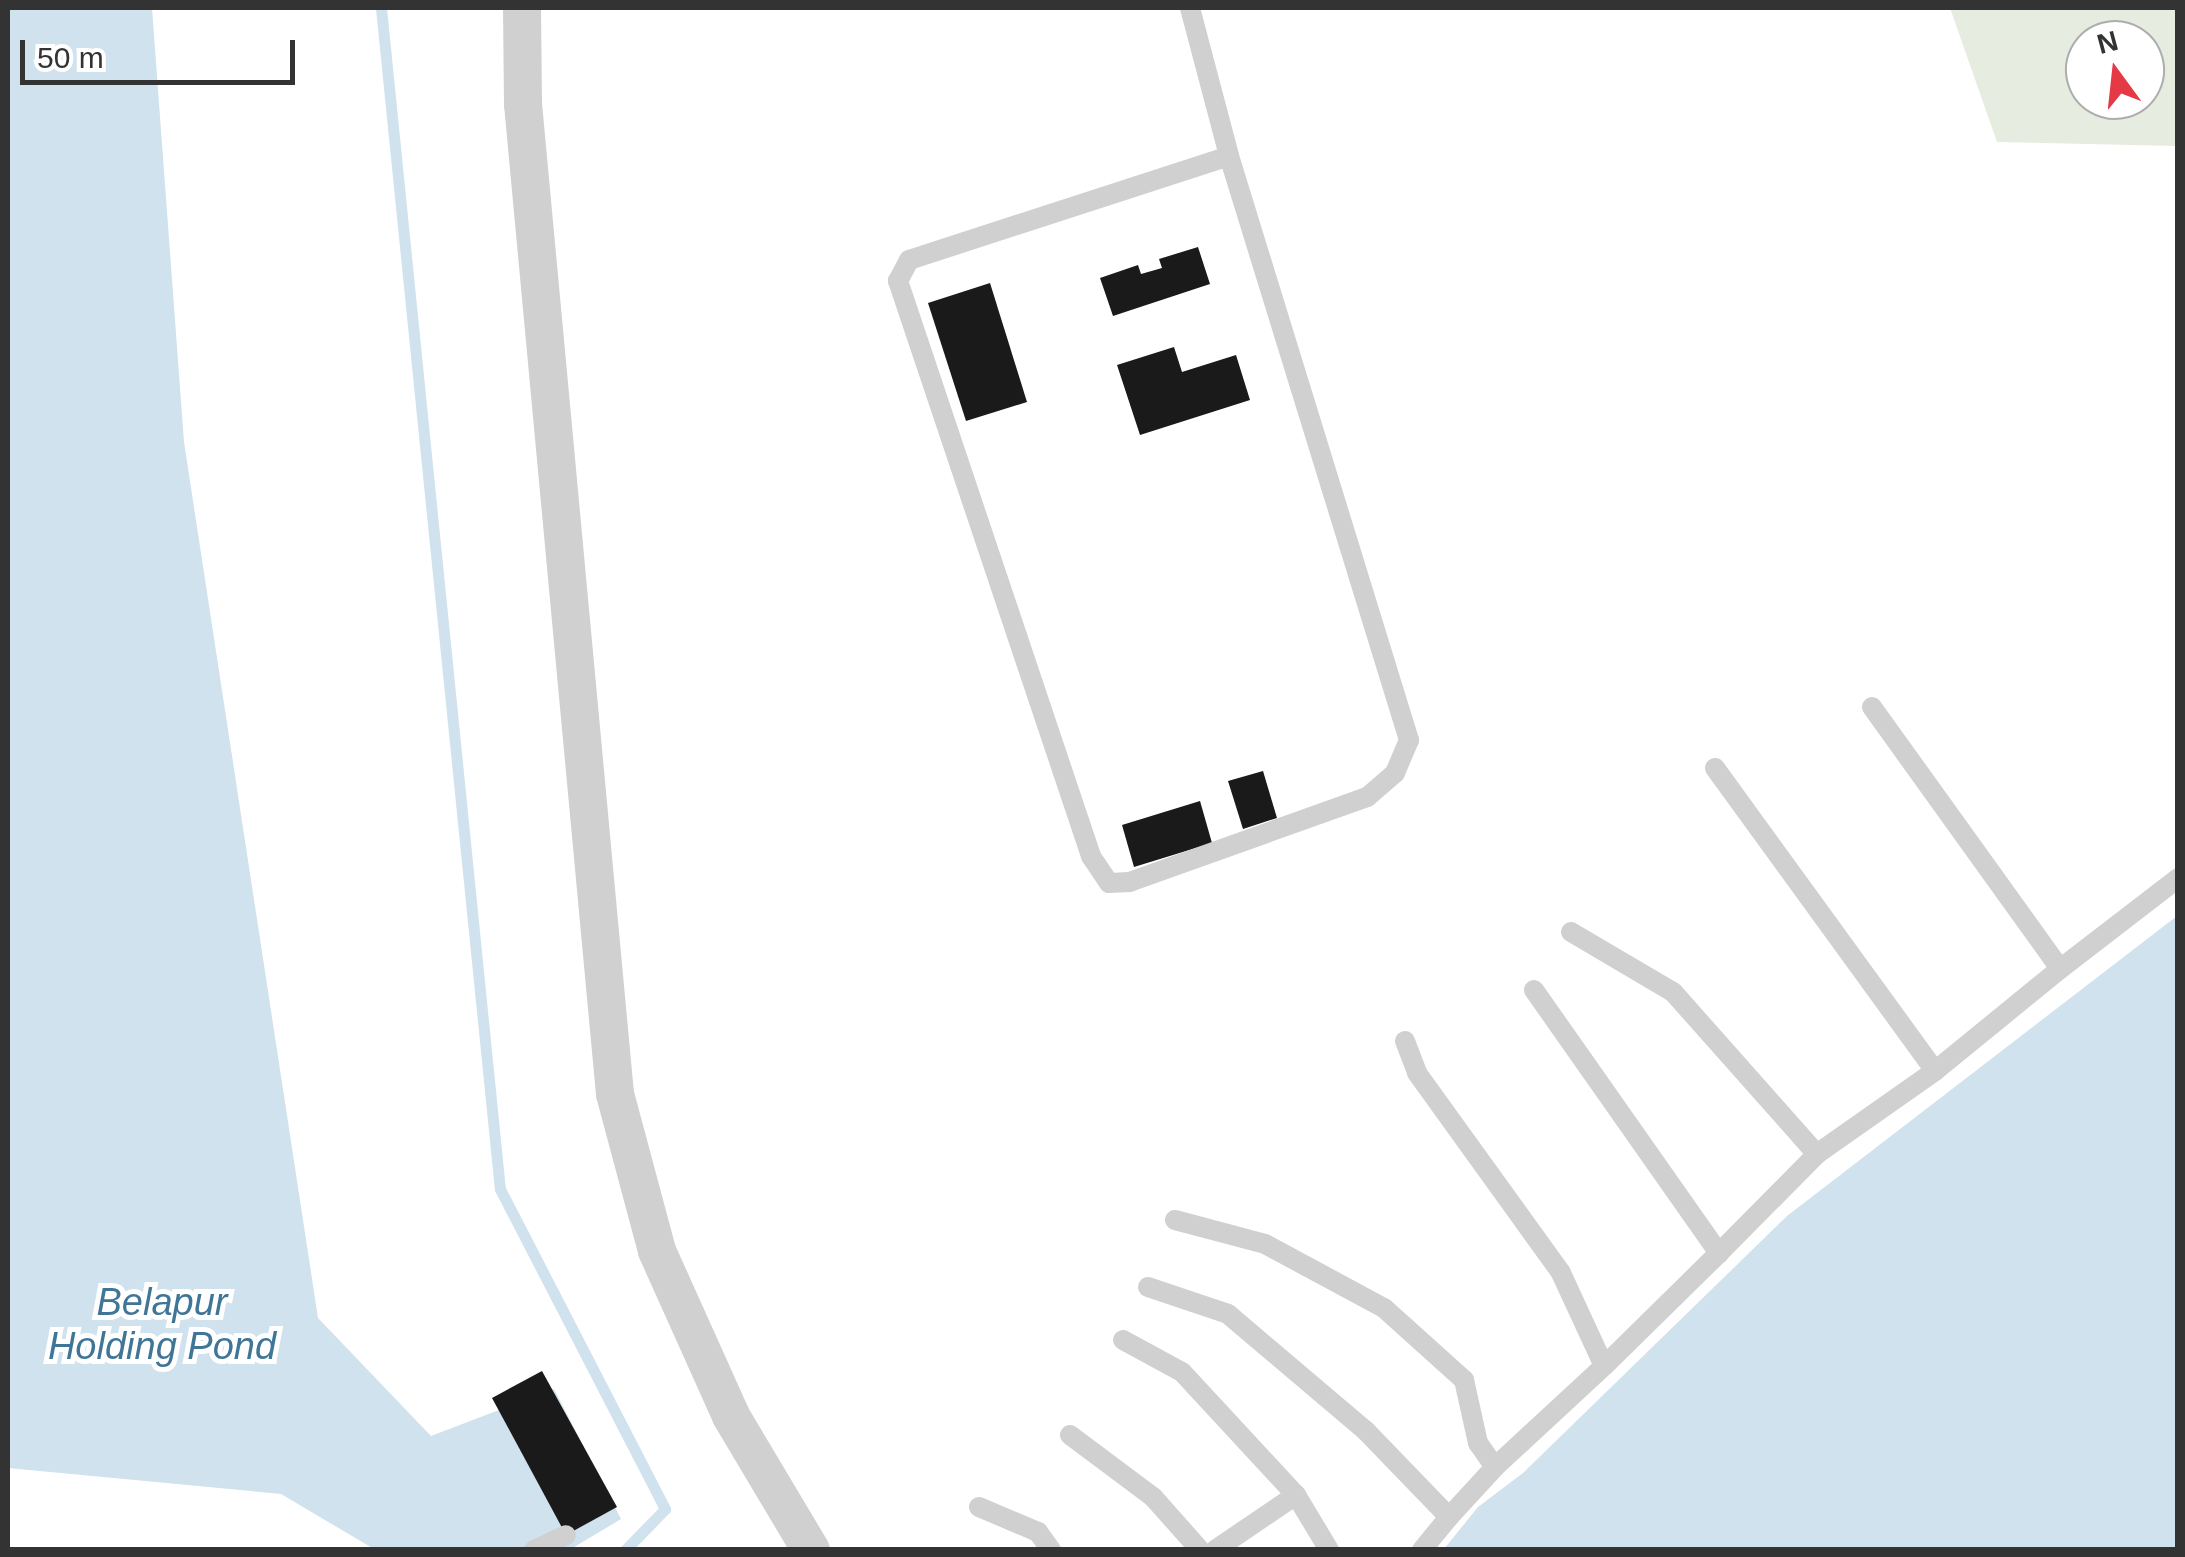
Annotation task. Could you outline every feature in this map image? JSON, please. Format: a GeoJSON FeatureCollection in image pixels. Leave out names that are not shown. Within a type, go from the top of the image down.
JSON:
{"type":"FeatureCollection","features":[{"type":"Feature","properties":{"kind":"street"},"geometry":{"type":"LineString","coordinates":[[522,8],[522,104],[615,1094],[657,1251],[731,1416],[811,1550]]}},
{"type":"Feature","properties":{"kind":"lane"},"geometry":{"type":"LineString","coordinates":[[1190,8],[1229,156],[1409,740],[1395,773],[1367,798],[1130,882],[1109,883],[1090,856],[898,281],[910,260],[1229,156]]}},
{"type":"Feature","properties":{"kind":"lane"},"geometry":{"type":"LineString","coordinates":[[1872,707],[2060,969]]}},
{"type":"Feature","properties":{"kind":"lane"},"geometry":{"type":"LineString","coordinates":[[1715,768],[1935,1071]]}},
{"type":"Feature","properties":{"kind":"lane"},"geometry":{"type":"LineString","coordinates":[[1422,1550],[1495,1467],[1604,1366],[1817,1154],[1935,1071],[2178,878]]}},
{"type":"Feature","properties":{"kind":"lane"},"geometry":{"type":"LineString","coordinates":[[1571,932],[1673,992],[1817,1154]]}},
{"type":"Feature","properties":{"kind":"lane"},"geometry":{"type":"LineString","coordinates":[[1534,990],[1719,1254]]}},
{"type":"Feature","properties":{"kind":"lane"},"geometry":{"type":"LineString","coordinates":[[1405,1041],[1417,1072],[1561,1272],[1604,1366]]}},
{"type":"Feature","properties":{"kind":"lane"},"geometry":{"type":"LineString","coordinates":[[1175,1220],[1265,1244],[1384,1308],[1464,1380],[1478,1443],[1495,1467]]}},
{"type":"Feature","properties":{"kind":"lane"},"geometry":{"type":"LineString","coordinates":[[1148,1286],[1228,1314],[1365,1430],[1448,1517]]}},
{"type":"Feature","properties":{"kind":"lane"},"geometry":{"type":"LineString","coordinates":[[1124,1340],[1182,1372],[1296,1495],[1330,1550]]}},
{"type":"Feature","properties":{"kind":"lane"},"geometry":{"type":"LineString","coordinates":[[1070,1436],[1153,1497],[1200,1550]]}},
{"type":"Feature","properties":{"kind":"lane"},"geometry":{"type":"LineString","coordinates":[[1215,1550],[1296,1495]]}},
{"type":"Feature","properties":{"kind":"lane"},"geometry":{"type":"LineString","coordinates":[[979,1508],[1038,1532],[1050,1550]]}},
{"type":"Feature","properties":{"kind":"lane"},"geometry":{"type":"LineString","coordinates":[[534,1550],[566,1534]]}},
{"type":"Feature","properties":{"kind":"shaded area"},"geometry":{"type":"Polygon","coordinates":[[[1950,8],[2177,8],[2177,146],[1997,142],[1950,8]]]}},
{"type":"Feature","properties":{"kind":"water","name":"Belapur Holding Pond"},"geometry":{"type":"Polygon","coordinates":[[[8,8],[152,8],[184,442],[318,1318],[431,1436],[554,1389],[621,1519],[571,1549],[374,1549],[281,1494],[8,1468],[8,8]]]}},
{"type":"Feature","properties":{"kind":"water"},"geometry":{"type":"Polygon","coordinates":[[[2177,916],[2177,1549],[1444,1549],[1478,1507],[1523,1473],[1787,1216],[2177,916]]]}},
{"type":"Feature","properties":{"kind":"building"},"geometry":{"type":"Polygon","coordinates":[[[1198,247],[1210,284],[1113,316],[1100,278],[1138,265],[1141,274],[1162,268],[1159,259],[1198,247]]]}},
{"type":"Feature","properties":{"kind":"building"},"geometry":{"type":"Polygon","coordinates":[[[990,283],[1027,402],[966,421],[928,303],[990,283]]]}},
{"type":"Feature","properties":{"kind":"building"},"geometry":{"type":"Polygon","coordinates":[[[1174,347],[1182,372],[1236,355],[1250,400],[1140,435],[1117,365],[1174,347]]]}},
{"type":"Feature","properties":{"kind":"building"},"geometry":{"type":"Polygon","coordinates":[[[1263,771],[1277,818],[1243,829],[1228,781],[1263,771]]]}},
{"type":"Feature","properties":{"kind":"building"},"geometry":{"type":"Polygon","coordinates":[[[1200,801],[1212,843],[1134,867],[1122,825],[1200,801]]]}},
{"type":"Feature","properties":{"kind":"building"},"geometry":{"type":"Polygon","coordinates":[[[542,1371],[617,1507],[566,1535],[492,1398],[542,1371]]]}},
{"type":"Feature","properties":{"kind":"waterway"},"geometry":{"type":"LineString","coordinates":[[381,8],[500,1189],[665,1509],[625,1550]]}}]}
